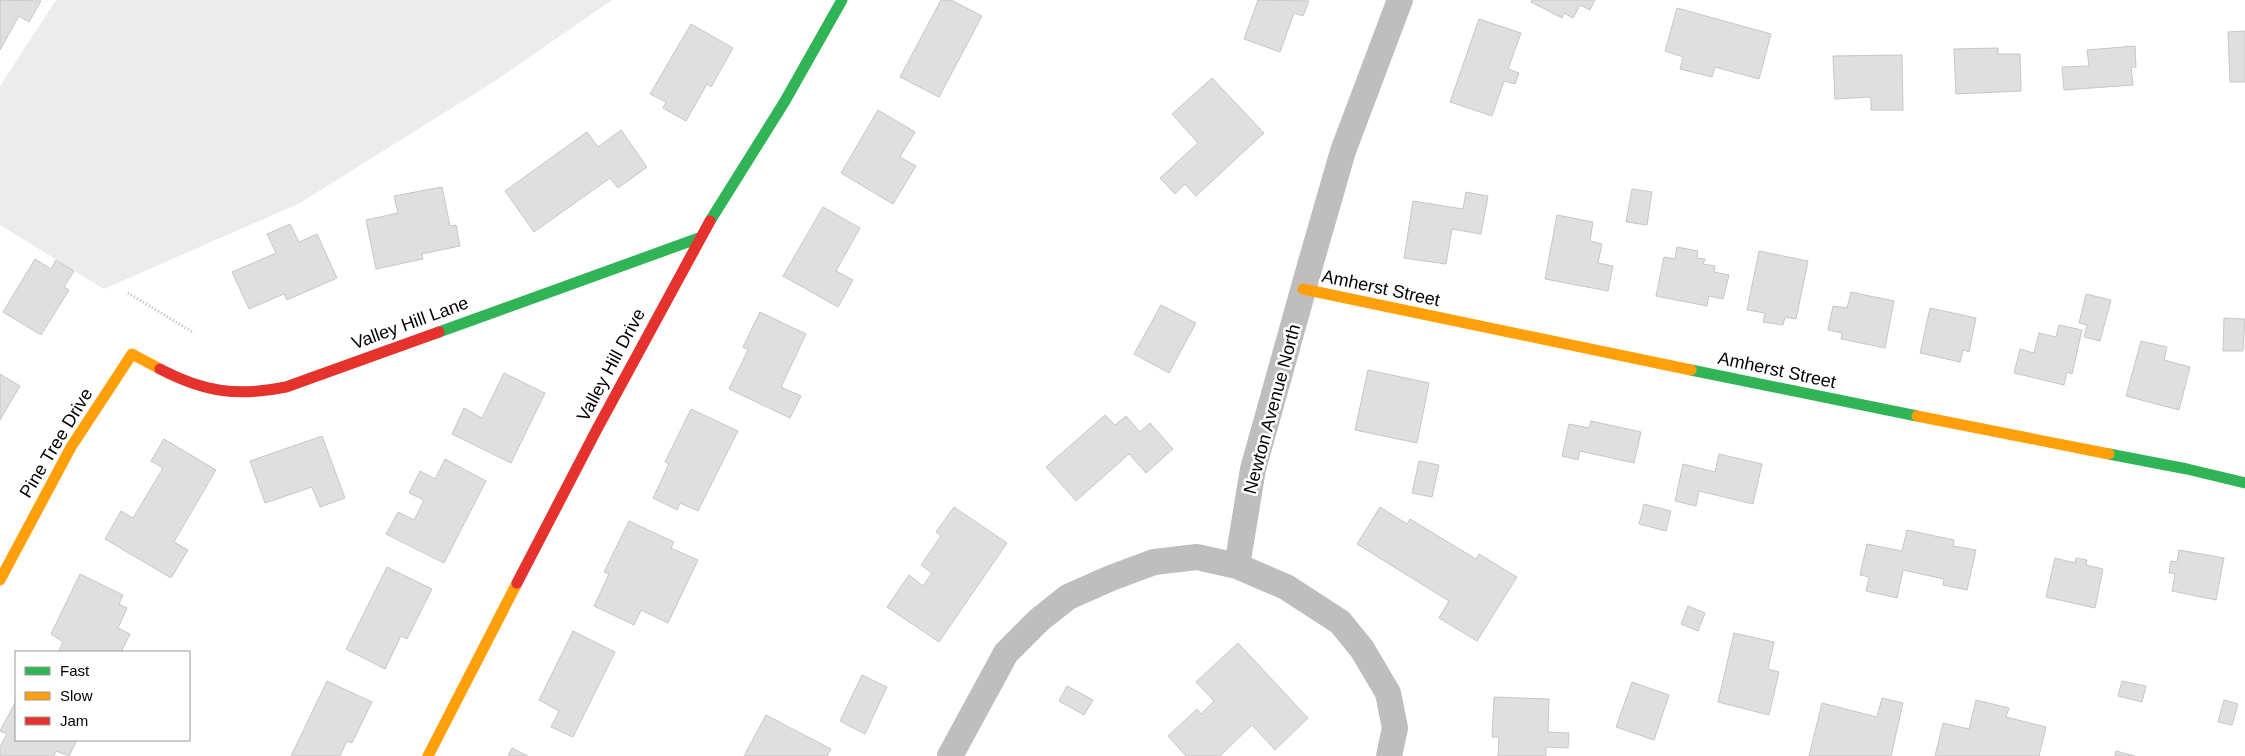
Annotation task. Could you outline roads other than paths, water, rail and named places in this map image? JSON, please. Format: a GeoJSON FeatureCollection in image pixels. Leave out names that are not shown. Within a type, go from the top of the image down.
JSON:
{"type":"FeatureCollection","features":[{"type":"Feature","properties":{"kind":"street","name":"Valley Hill Drive"},"geometry":{"type":"LineString","coordinates":[[428,756],[597,429],[699,238],[785,101],[842,0]]}},
{"type":"Feature","properties":{"kind":"street","name":"Newton Avenue North"},"geometry":{"type":"LineString","coordinates":[[1237,566],[1253,469],[1303,289],[1343,151],[1400,0]]}},
{"type":"Feature","properties":{"kind":"street","name":"Valley Hill Lane"},"geometry":{"type":"LineString","coordinates":[[132,354],[161,370],[211,391],[236,395],[262,393],[286,387],[699,238]]}},
{"type":"Feature","properties":{"kind":"street","name":"Amherst Street"},"geometry":{"type":"LineString","coordinates":[[1303,289],[1963,426],[2187,469],[2245,484]]}},
{"type":"Feature","properties":{"kind":"street","name":"Pine Tree Drive"},"geometry":{"type":"LineString","coordinates":[[0,580],[71,447],[132,354]]}},
{"type":"Feature","properties":{"kind":"street"},"geometry":{"type":"LineString","coordinates":[[950,756],[1006,653],[1039,620],[1068,597],[1111,578],[1154,562],[1197,557],[1237,566],[1286,587],[1340,622],[1362,649],[1388,693],[1395,728],[1389,756]]}}]}
